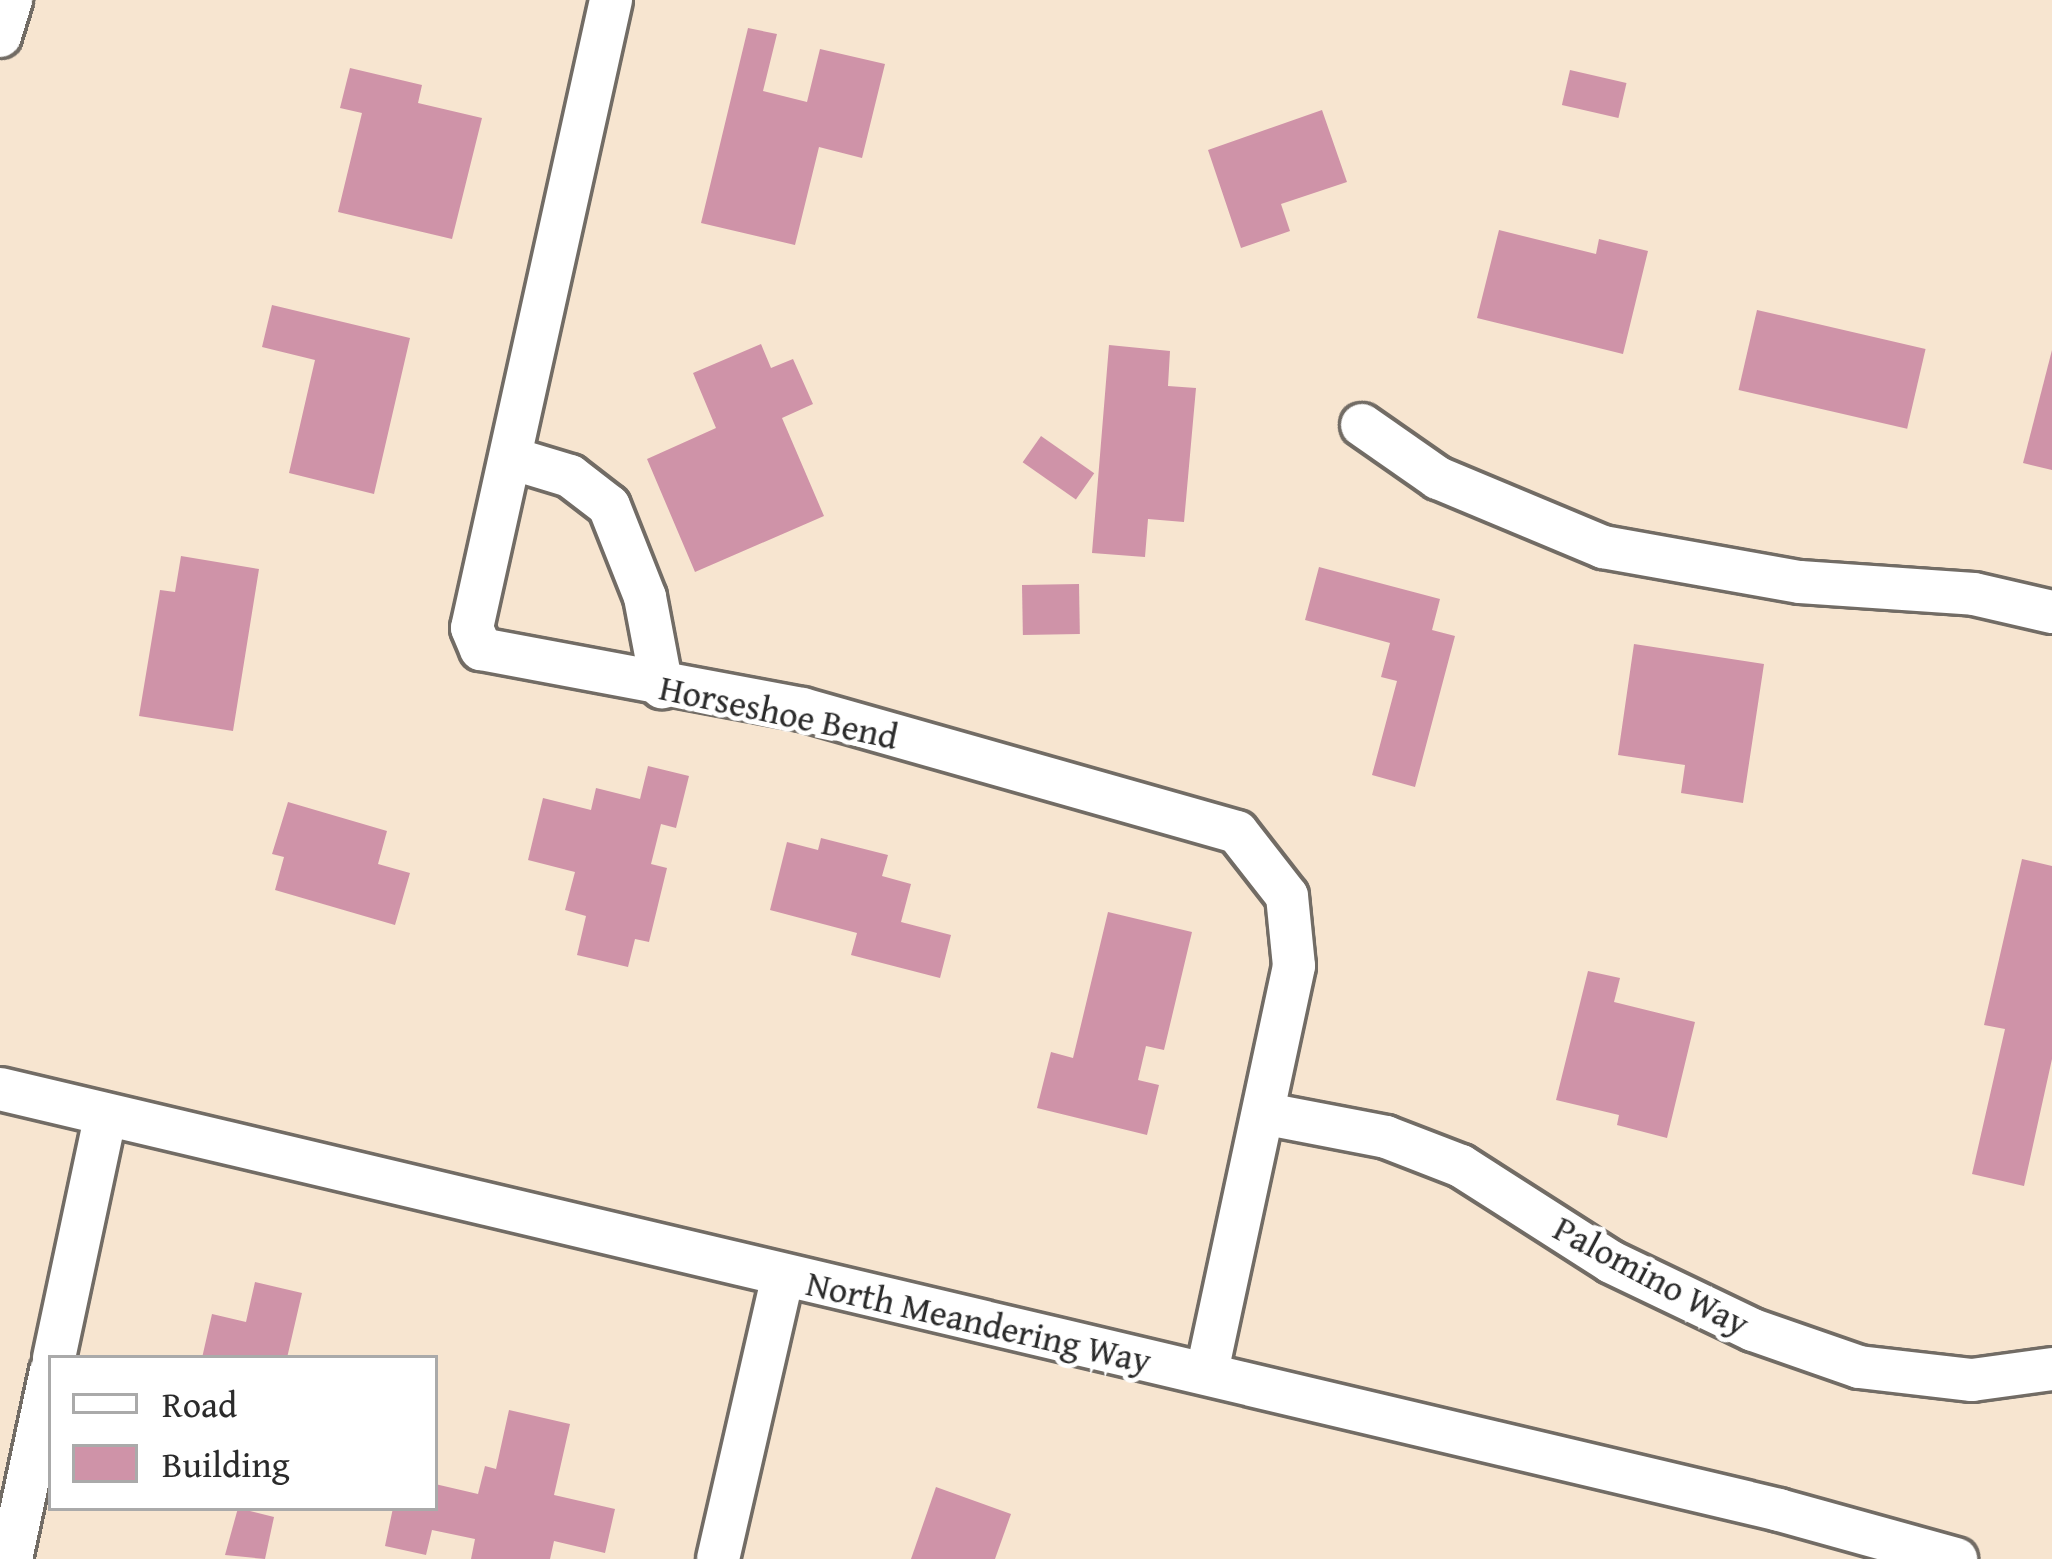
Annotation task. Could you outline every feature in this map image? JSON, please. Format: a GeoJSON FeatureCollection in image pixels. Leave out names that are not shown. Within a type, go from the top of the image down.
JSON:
{"type":"FeatureCollection","features":[{"type":"Feature","properties":{"kind":"street"},"geometry":{"type":"LineString","coordinates":[[0,36],[11,0]]}},
{"type":"Feature","properties":{"kind":"street","name":"Horseshoe Bend"},"geometry":{"type":"LineString","coordinates":[[611,0],[514,459],[472,628],[481,649],[889,731],[1237,832],[1287,896],[1294,926],[1267,1114],[1207,1373]]}},
{"type":"Feature","properties":{"kind":"street"},"geometry":{"type":"LineString","coordinates":[[1362,425],[1438,478],[1603,547],[1799,581],[1974,594],[2052,612]]}},
{"type":"Feature","properties":{"kind":"street"},"geometry":{"type":"LineString","coordinates":[[514,459],[570,476],[609,506],[645,597],[662,687]]}},
{"type":"Feature","properties":{"kind":"street","name":"North Meandering Way"},"geometry":{"type":"LineString","coordinates":[[0,1089],[1207,1373],[1956,1559]]}},
{"type":"Feature","properties":{"kind":"street"},"geometry":{"type":"LineString","coordinates":[[55,1355],[106,1114]]}},
{"type":"Feature","properties":{"kind":"street","name":"Palomino Way"},"geometry":{"type":"LineString","coordinates":[[1267,1114],[1386,1137],[1461,1166],[1611,1262],[1753,1330],[1859,1367],[1972,1380],[2052,1369]]}},
{"type":"Feature","properties":{"kind":"street"},"geometry":{"type":"LineString","coordinates":[[718,1559],[783,1276]]}},
{"type":"Feature","properties":{"kind":"street"},"geometry":{"type":"LineString","coordinates":[[10,1559],[48,1385]]}},
{"type":"Feature","properties":{"kind":"building"},"geometry":{"type":"Polygon","coordinates":[[[748,28],[777,34],[763,91],[807,102],[820,49],[885,64],[862,158],[819,147],[795,245],[701,223],[748,28]]]}},
{"type":"Feature","properties":{"kind":"building"},"geometry":{"type":"Polygon","coordinates":[[[350,68],[422,85],[418,103],[482,118],[452,239],[338,212],[362,113],[340,108],[350,68]]]}},
{"type":"Feature","properties":{"kind":"building"},"geometry":{"type":"Polygon","coordinates":[[[1570,70],[1627,83],[1618,118],[1562,105],[1570,70]]]}},
{"type":"Feature","properties":{"kind":"building"},"geometry":{"type":"Polygon","coordinates":[[[1322,110],[1347,182],[1281,204],[1290,231],[1241,248],[1208,150],[1322,110]]]}},
{"type":"Feature","properties":{"kind":"building"},"geometry":{"type":"Polygon","coordinates":[[[1499,230],[1596,254],[1599,239],[1648,251],[1623,354],[1477,318],[1499,230]]]}},
{"type":"Feature","properties":{"kind":"building"},"geometry":{"type":"Polygon","coordinates":[[[272,305],[410,338],[374,494],[289,473],[315,360],[262,347],[272,305]]]}},
{"type":"Feature","properties":{"kind":"building"},"geometry":{"type":"Polygon","coordinates":[[[1757,310],[1926,349],[1907,429],[1739,390],[1757,310]]]}},
{"type":"Feature","properties":{"kind":"building"},"geometry":{"type":"Polygon","coordinates":[[[761,344],[771,368],[793,359],[813,404],[782,418],[824,516],[695,572],[647,459],[716,428],[693,373],[761,344]]]}},
{"type":"Feature","properties":{"kind":"building"},"geometry":{"type":"Polygon","coordinates":[[[1109,345],[1170,351],[1168,386],[1196,388],[1184,522],[1148,519],[1145,557],[1092,553],[1109,345]]]}},
{"type":"Feature","properties":{"kind":"building"},"geometry":{"type":"Polygon","coordinates":[[[2052,350],[2052,470],[2023,463],[2052,350]]]}},
{"type":"Feature","properties":{"kind":"building"},"geometry":{"type":"Polygon","coordinates":[[[1041,436],[1094,473],[1076,499],[1023,462],[1041,436]]]}},
{"type":"Feature","properties":{"kind":"building"},"geometry":{"type":"Polygon","coordinates":[[[181,556],[259,569],[233,731],[139,716],[160,590],[175,592],[181,556]]]}},
{"type":"Feature","properties":{"kind":"building"},"geometry":{"type":"Polygon","coordinates":[[[1319,567],[1440,599],[1432,630],[1455,636],[1415,787],[1372,775],[1397,681],[1381,677],[1390,643],[1305,620],[1319,567]]]}},
{"type":"Feature","properties":{"kind":"building"},"geometry":{"type":"Polygon","coordinates":[[[1079,584],[1080,634],[1023,635],[1022,585],[1079,584]]]}},
{"type":"Feature","properties":{"kind":"building"},"geometry":{"type":"Polygon","coordinates":[[[1634,644],[1764,664],[1743,803],[1681,793],[1685,765],[1618,755],[1634,644]]]}},
{"type":"Feature","properties":{"kind":"building"},"geometry":{"type":"Polygon","coordinates":[[[648,766],[689,776],[676,828],[661,824],[651,864],[667,868],[649,942],[635,939],[628,967],[577,955],[586,916],[565,910],[575,872],[528,860],[543,798],[591,810],[596,788],[640,799],[648,766]]]}},
{"type":"Feature","properties":{"kind":"building"},"geometry":{"type":"Polygon","coordinates":[[[288,802],[387,831],[378,864],[410,873],[395,925],[275,890],[284,857],[272,854],[288,802]]]}},
{"type":"Feature","properties":{"kind":"building"},"geometry":{"type":"Polygon","coordinates":[[[821,838],[888,855],[882,876],[911,884],[901,922],[951,935],[940,978],[851,955],[857,933],[770,910],[787,842],[818,850],[821,838]]]}},
{"type":"Feature","properties":{"kind":"building"},"geometry":{"type":"Polygon","coordinates":[[[2022,859],[2052,866],[2052,1059],[2024,1186],[1972,1174],[2005,1029],[1984,1025],[2022,859]]]}},
{"type":"Feature","properties":{"kind":"building"},"geometry":{"type":"Polygon","coordinates":[[[1108,912],[1192,932],[1164,1050],[1146,1046],[1138,1080],[1159,1085],[1147,1135],[1037,1108],[1051,1052],[1073,1058],[1108,912]]]}},
{"type":"Feature","properties":{"kind":"building"},"geometry":{"type":"Polygon","coordinates":[[[1588,971],[1620,978],[1614,1002],[1695,1022],[1667,1138],[1617,1125],[1619,1115],[1556,1100],[1588,971]]]}},
{"type":"Feature","properties":{"kind":"building"},"geometry":{"type":"Polygon","coordinates":[[[255,1282],[302,1293],[288,1355],[203,1355],[212,1314],[246,1322],[255,1282]]]}},
{"type":"Feature","properties":{"kind":"building"},"geometry":{"type":"Polygon","coordinates":[[[509,1410],[570,1424],[554,1495],[615,1509],[605,1553],[554,1541],[550,1559],[471,1559],[475,1539],[432,1530],[426,1555],[385,1546],[392,1511],[438,1511],[438,1485],[478,1494],[485,1466],[496,1469],[509,1410]]]}},
{"type":"Feature","properties":{"kind":"building"},"geometry":{"type":"Polygon","coordinates":[[[936,1487],[1011,1514],[995,1559],[911,1559],[936,1487]]]}},
{"type":"Feature","properties":{"kind":"building"},"geometry":{"type":"Polygon","coordinates":[[[237,1511],[274,1517],[265,1559],[225,1555],[237,1511]]]}}]}
